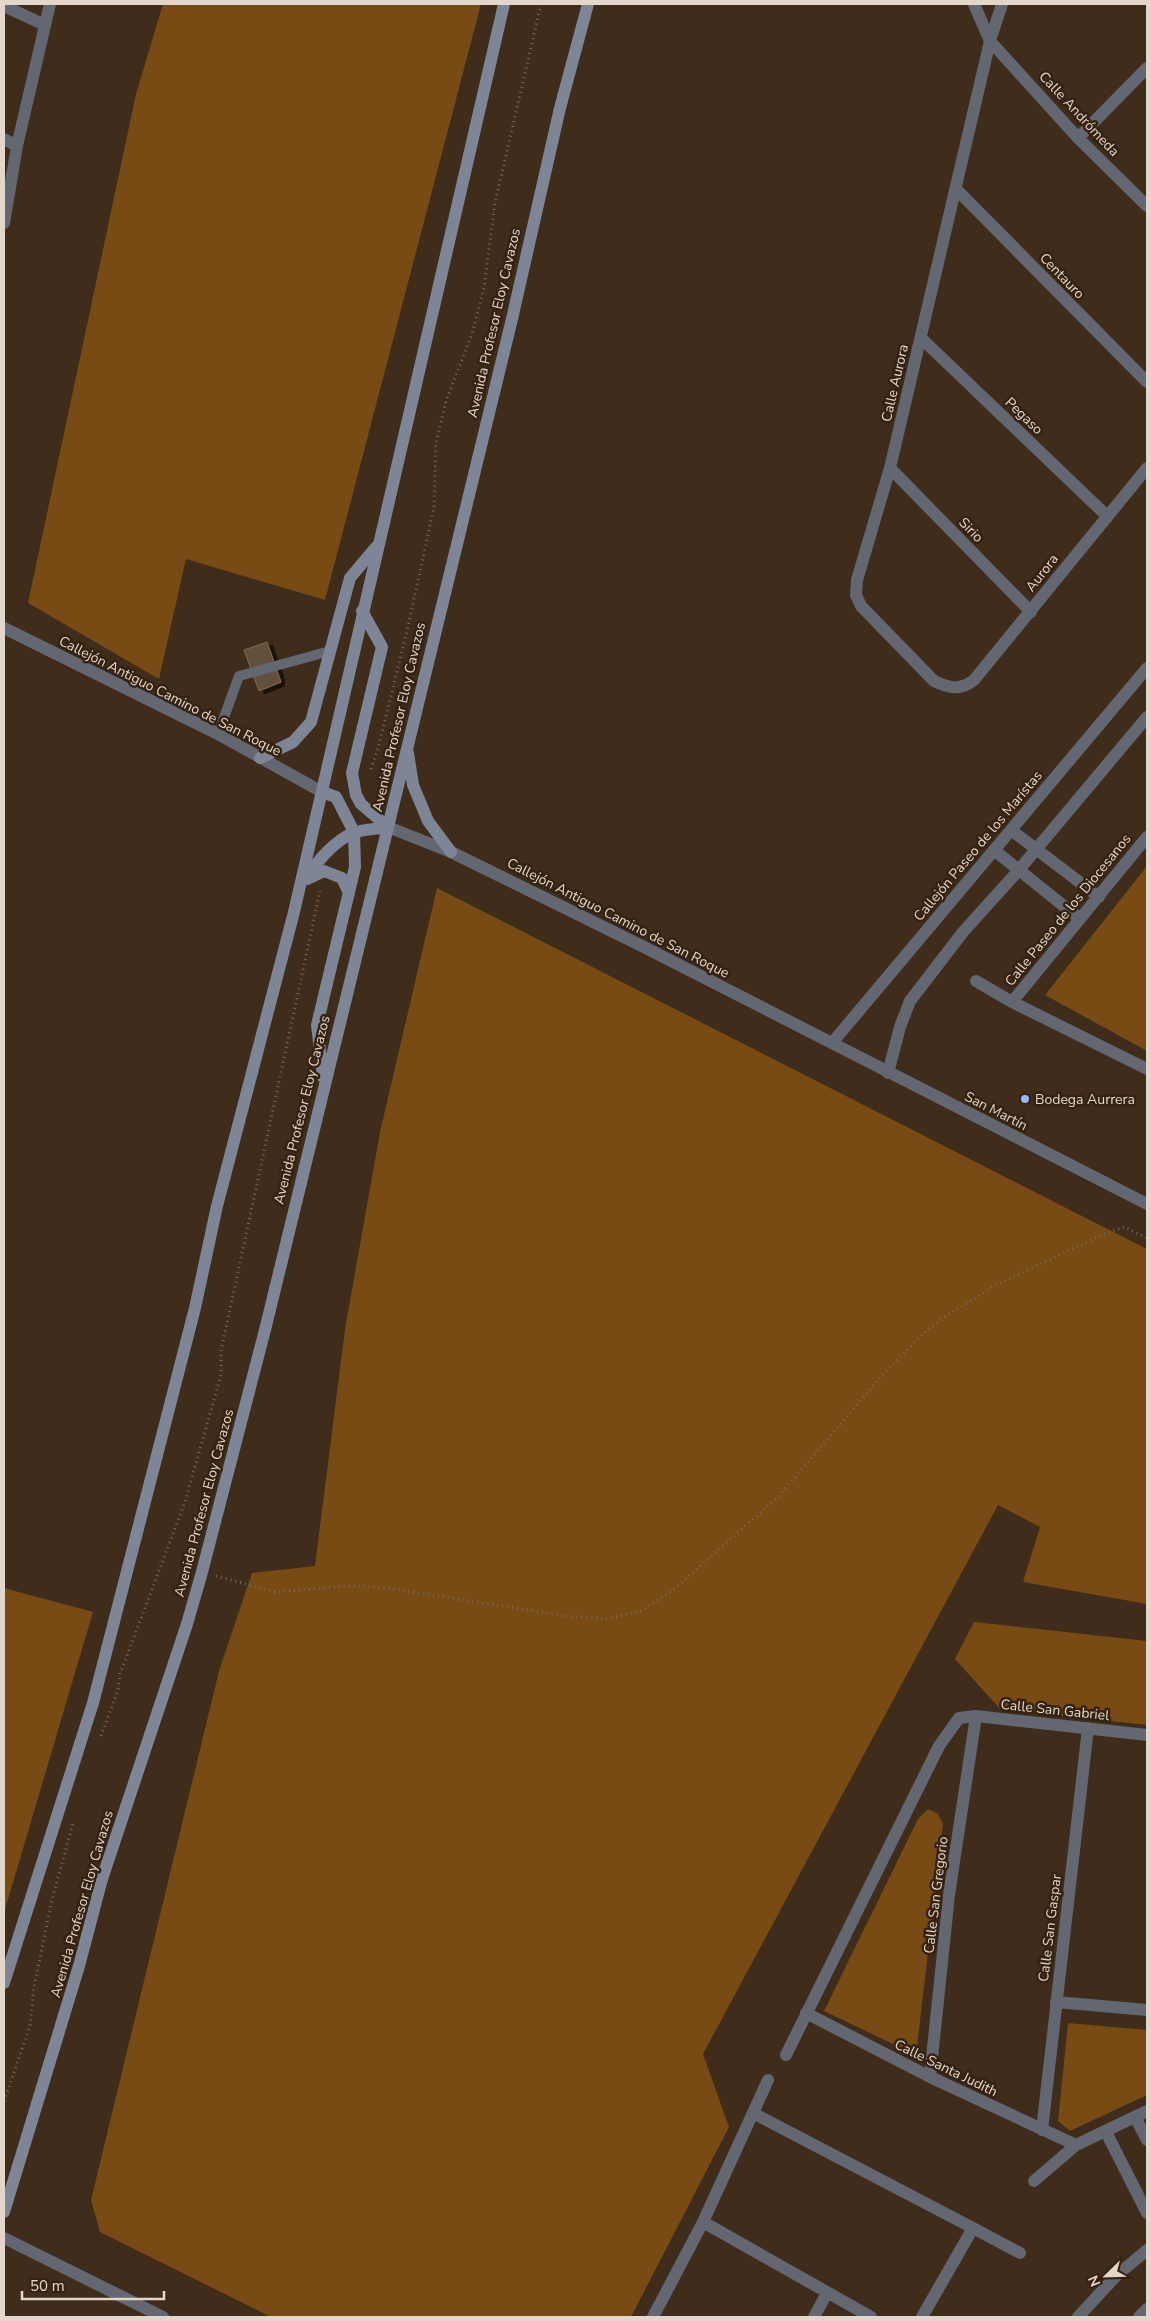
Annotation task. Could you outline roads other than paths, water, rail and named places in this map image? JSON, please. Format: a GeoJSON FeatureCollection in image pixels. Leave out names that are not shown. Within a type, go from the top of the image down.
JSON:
{"type":"FeatureCollection","features":[{"type":"Feature","properties":{"kind":"main road"},"geometry":{"type":"LineString","coordinates":[[4,1983],[104,1666],[195,1308],[220,1196],[322,792],[362,611],[504,4]]}},
{"type":"Feature","properties":{"kind":"main road","name":"Avenida Profesor Eloy Cavazos"},"geometry":{"type":"LineString","coordinates":[[4,2212],[79,1966],[102,1879],[187,1624],[202,1572],[265,1330],[512,319],[560,108],[588,4]]}},
{"type":"Feature","properties":{"kind":"main road"},"geometry":{"type":"LineString","coordinates":[[260,758],[293,742],[312,722],[350,578],[378,545]]}},
{"type":"Feature","properties":{"kind":"main road"},"geometry":{"type":"LineString","coordinates":[[362,611],[382,647],[352,773],[356,795],[366,810],[388,827]]}},
{"type":"Feature","properties":{"kind":"main road"},"geometry":{"type":"LineString","coordinates":[[407,747],[413,785],[428,821],[451,852]]}},
{"type":"Feature","properties":{"kind":"main road"},"geometry":{"type":"LineString","coordinates":[[322,792],[336,797],[354,832],[355,867],[318,1025],[324,1086]]}},
{"type":"Feature","properties":{"kind":"main road"},"geometry":{"type":"LineString","coordinates":[[296,899],[313,866],[339,842],[354,832],[388,827]]}},
{"type":"Feature","properties":{"kind":"main road"},"geometry":{"type":"LineString","coordinates":[[306,879],[324,871],[342,878],[349,893]]}},
{"type":"Feature","properties":{"kind":"street"},"geometry":{"type":"LineString","coordinates":[[4,222],[18,146],[50,4]]}},
{"type":"Feature","properties":{"kind":"street"},"geometry":{"type":"LineString","coordinates":[[974,4],[990,41]]}},
{"type":"Feature","properties":{"kind":"street","name":"Calle Aurora"},"geometry":{"type":"LineString","coordinates":[[955,688],[947,688],[934,681],[861,606],[856,595],[857,580],[890,468],[990,41],[1002,4]]}},
{"type":"Feature","properties":{"kind":"street"},"geometry":{"type":"LineString","coordinates":[[4,6],[45,25]]}},
{"type":"Feature","properties":{"kind":"street","name":"Calle Andrómeda"},"geometry":{"type":"LineString","coordinates":[[990,41],[1078,138],[1147,206]]}},
{"type":"Feature","properties":{"kind":"street"},"geometry":{"type":"LineString","coordinates":[[1078,138],[1147,68]]}},
{"type":"Feature","properties":{"kind":"street"},"geometry":{"type":"LineString","coordinates":[[4,139],[18,146]]}},
{"type":"Feature","properties":{"kind":"street","name":"Centauro"},"geometry":{"type":"LineString","coordinates":[[956,189],[1147,382]]}},
{"type":"Feature","properties":{"kind":"street","name":"Pegaso"},"geometry":{"type":"LineString","coordinates":[[921,338],[1107,516]]}},
{"type":"Feature","properties":{"kind":"street","name":"Sirio"},"geometry":{"type":"LineString","coordinates":[[890,468],[1030,612]]}},
{"type":"Feature","properties":{"kind":"street","name":"Aurora"},"geometry":{"type":"LineString","coordinates":[[955,688],[965,687],[974,680],[1147,468]]}},
{"type":"Feature","properties":{"kind":"street","name":"Callejón Antiguo Camino de San Roque"},"geometry":{"type":"LineString","coordinates":[[4,628],[218,734],[322,792]]}},
{"type":"Feature","properties":{"kind":"street","name":"Callejón Paseo de los Marístas"},"geometry":{"type":"LineString","coordinates":[[832,1043],[1147,668]]}},
{"type":"Feature","properties":{"kind":"street"},"geometry":{"type":"LineString","coordinates":[[888,1073],[900,1027],[910,1002],[963,932],[1018,871],[1147,717]]}},
{"type":"Feature","properties":{"kind":"street","name":"Callejón Antiguo Camino de San Roque"},"geometry":{"type":"LineString","coordinates":[[388,827],[451,852],[640,945],[832,1043]]}},
{"type":"Feature","properties":{"kind":"street"},"geometry":{"type":"LineString","coordinates":[[1011,830],[1099,897]]}},
{"type":"Feature","properties":{"kind":"street","name":"Calle Paseo de los Diocesanos"},"geometry":{"type":"LineString","coordinates":[[1012,1002],[1147,837]]}},
{"type":"Feature","properties":{"kind":"street"},"geometry":{"type":"LineString","coordinates":[[994,850],[1080,919]]}},
{"type":"Feature","properties":{"kind":"street"},"geometry":{"type":"LineString","coordinates":[[976,981],[1012,1002],[1147,1069]]}},
{"type":"Feature","properties":{"kind":"street","name":"San Martín"},"geometry":{"type":"LineString","coordinates":[[832,1043],[1147,1204]]}},
{"type":"Feature","properties":{"kind":"street","name":"Calle San Gabriel"},"geometry":{"type":"LineString","coordinates":[[806,2013],[939,1746],[959,1718],[976,1716],[1147,1735]]}},
{"type":"Feature","properties":{"kind":"street","name":"Calle San Gregorio"},"geometry":{"type":"LineString","coordinates":[[930,2078],[949,1895],[976,1716]]}},
{"type":"Feature","properties":{"kind":"street","name":"Calle San Gaspar"},"geometry":{"type":"LineString","coordinates":[[1042,2130],[1088,1728]]}},
{"type":"Feature","properties":{"kind":"street"},"geometry":{"type":"LineString","coordinates":[[1056,2002],[1147,2010]]}},
{"type":"Feature","properties":{"kind":"street"},"geometry":{"type":"LineString","coordinates":[[786,2055],[806,2013]]}},
{"type":"Feature","properties":{"kind":"street","name":"Calle Santa Judith"},"geometry":{"type":"LineString","coordinates":[[806,2013],[930,2078],[1076,2145]]}},
{"type":"Feature","properties":{"kind":"street"},"geometry":{"type":"LineString","coordinates":[[653,2317],[703,2222],[768,2080]]}},
{"type":"Feature","properties":{"kind":"street"},"geometry":{"type":"LineString","coordinates":[[1034,2181],[1076,2145],[1147,2111]]}},
{"type":"Feature","properties":{"kind":"street"},"geometry":{"type":"LineString","coordinates":[[753,2113],[1020,2254]]}},
{"type":"Feature","properties":{"kind":"street"},"geometry":{"type":"LineString","coordinates":[[1135,2117],[1147,2140]]}},
{"type":"Feature","properties":{"kind":"street"},"geometry":{"type":"LineString","coordinates":[[1106,2132],[1147,2213]]}},
{"type":"Feature","properties":{"kind":"street"},"geometry":{"type":"LineString","coordinates":[[703,2222],[871,2317]]}},
{"type":"Feature","properties":{"kind":"street"},"geometry":{"type":"LineString","coordinates":[[922,2317],[973,2228]]}},
{"type":"Feature","properties":{"kind":"street"},"geometry":{"type":"LineString","coordinates":[[4,2238],[163,2317]]}},
{"type":"Feature","properties":{"kind":"street"},"geometry":{"type":"LineString","coordinates":[[1078,2317],[1116,2276],[1147,2250]]}},
{"type":"Feature","properties":{"kind":"street"},"geometry":{"type":"LineString","coordinates":[[814,2317],[827,2293]]}},
{"type":"Feature","properties":{"kind":"street"},"geometry":{"type":"LineString","coordinates":[[1139,2317],[1147,2309]]}},
{"type":"Feature","properties":{"kind":"lane"},"geometry":{"type":"LineString","coordinates":[[218,734],[239,676],[330,651]]}},
{"type":"Feature","properties":{"kind":"place","name":"Bodega Aurrera"},"geometry":{"type":"Point","coordinates":[1025,1099]}}]}
